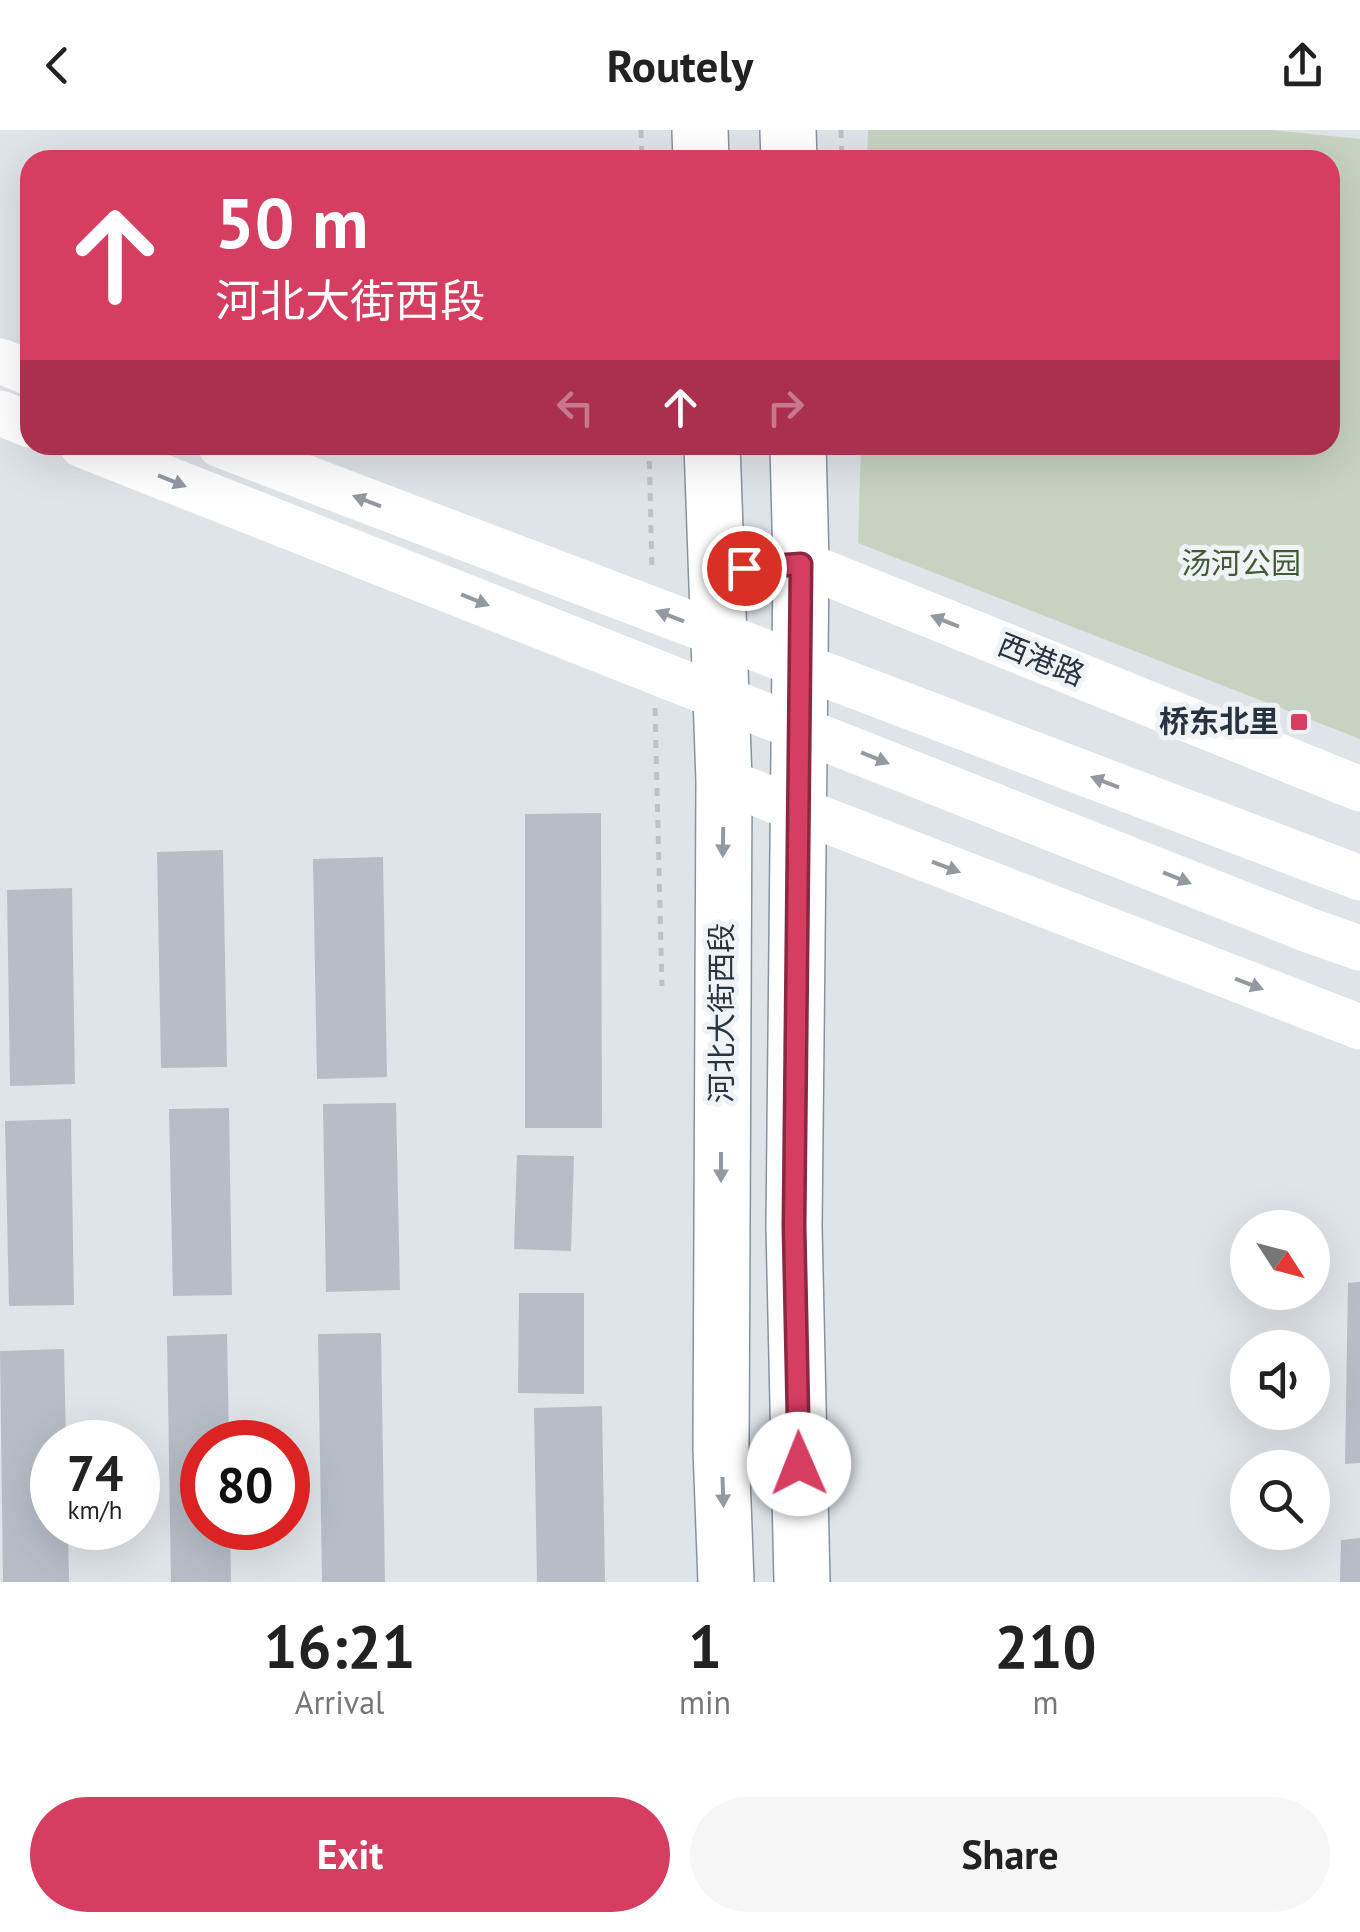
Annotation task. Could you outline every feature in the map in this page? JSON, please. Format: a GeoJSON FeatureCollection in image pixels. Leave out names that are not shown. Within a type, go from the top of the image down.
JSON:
{"type":"FeatureCollection","features":[{"type":"Feature","properties":{"kind":"highway","name":"河北大街西段"},"geometry":{"type":"LineString","coordinates":[[712,455],[724,781],[721,1450],[726,1582]]}},
{"type":"Feature","properties":{"kind":"highway"},"geometry":{"type":"LineString","coordinates":[[798,455],[801,564],[794,1226],[802,1582]]}},
{"type":"Feature","properties":{"kind":"main road"},"geometry":{"type":"LineString","coordinates":[[107,455],[1360,948]]}},
{"type":"Feature","properties":{"kind":"main road"},"geometry":{"type":"LineString","coordinates":[[246,455],[1360,878]]}},
{"type":"Feature","properties":{"kind":"main road","name":"西港路"},"geometry":{"type":"LineString","coordinates":[[716,570],[801,564],[1360,789]]}},
{"type":"Feature","properties":{"kind":"main road"},"geometry":{"type":"LineString","coordinates":[[724,781],[1360,1028]]}},
{"type":"Feature","properties":{"kind":"path"},"geometry":{"type":"LineString","coordinates":[[649,455],[652,580]]}},
{"type":"Feature","properties":{"kind":"path"},"geometry":{"type":"LineString","coordinates":[[655,696],[662,986]]}},
{"type":"Feature","properties":{"kind":"green space","name":"汤河公园"},"geometry":{"type":"Polygon","coordinates":[[[868,130],[1272,130],[1360,139],[1360,739],[858,543],[861,455],[1340,455],[1340,150],[867,150],[868,130]]]}},
{"type":"Feature","properties":{"kind":"building"},"geometry":{"type":"Polygon","coordinates":[[[601,813],[602,1128],[525,1128],[525,814],[601,813]]]}},
{"type":"Feature","properties":{"kind":"building"},"geometry":{"type":"Polygon","coordinates":[[[223,850],[227,1067],[161,1068],[157,852],[223,850]]]}},
{"type":"Feature","properties":{"kind":"building"},"geometry":{"type":"Polygon","coordinates":[[[383,857],[387,1077],[317,1079],[313,859],[383,857]]]}},
{"type":"Feature","properties":{"kind":"building"},"geometry":{"type":"Polygon","coordinates":[[[72,888],[75,1084],[10,1086],[7,890],[72,888]]]}},
{"type":"Feature","properties":{"kind":"building"},"geometry":{"type":"Polygon","coordinates":[[[396,1103],[400,1290],[326,1292],[323,1104],[396,1103]]]}},
{"type":"Feature","properties":{"kind":"building"},"geometry":{"type":"Polygon","coordinates":[[[229,1108],[232,1295],[173,1296],[169,1109],[229,1108]]]}},
{"type":"Feature","properties":{"kind":"building"},"geometry":{"type":"Polygon","coordinates":[[[71,1119],[74,1305],[9,1306],[5,1121],[71,1119]]]}},
{"type":"Feature","properties":{"kind":"building"},"geometry":{"type":"Polygon","coordinates":[[[517,1155],[574,1156],[571,1251],[514,1249],[517,1155]]]}},
{"type":"Feature","properties":{"kind":"building"},"geometry":{"type":"Polygon","coordinates":[[[1360,1282],[1360,1463],[1345,1464],[1348,1283],[1360,1282]]]}},
{"type":"Feature","properties":{"kind":"building"},"geometry":{"type":"Polygon","coordinates":[[[519,1293],[584,1293],[584,1394],[518,1393],[519,1293]]]}},
{"type":"Feature","properties":{"kind":"building"},"geometry":{"type":"Polygon","coordinates":[[[381,1333],[385,1582],[322,1582],[318,1334],[381,1333]]]}},
{"type":"Feature","properties":{"kind":"building"},"geometry":{"type":"Polygon","coordinates":[[[227,1334],[229,1420],[180,1420],[180,1550],[230,1550],[231,1582],[171,1582],[167,1336],[227,1334]]]}},
{"type":"Feature","properties":{"kind":"building"},"geometry":{"type":"Polygon","coordinates":[[[64,1349],[66,1420],[30,1420],[30,1550],[68,1550],[69,1582],[3,1582],[0,1351],[64,1349]]]}},
{"type":"Feature","properties":{"kind":"building"},"geometry":{"type":"Polygon","coordinates":[[[602,1406],[605,1582],[537,1582],[534,1408],[602,1406]]]}},
{"type":"Feature","properties":{"kind":"building"},"geometry":{"type":"Polygon","coordinates":[[[1360,1538],[1360,1582],[1340,1582],[1341,1540],[1360,1538]]]}},
{"type":"Feature","properties":{"kind":"place","name":"桥东北里"},"geometry":{"type":"Point","coordinates":[1299,722]}},
{"type":"Feature","properties":{"kind":"route"},"geometry":{"type":"LineString","coordinates":[[744,568],[801,564],[794,1226],[799,1464]]}}]}
